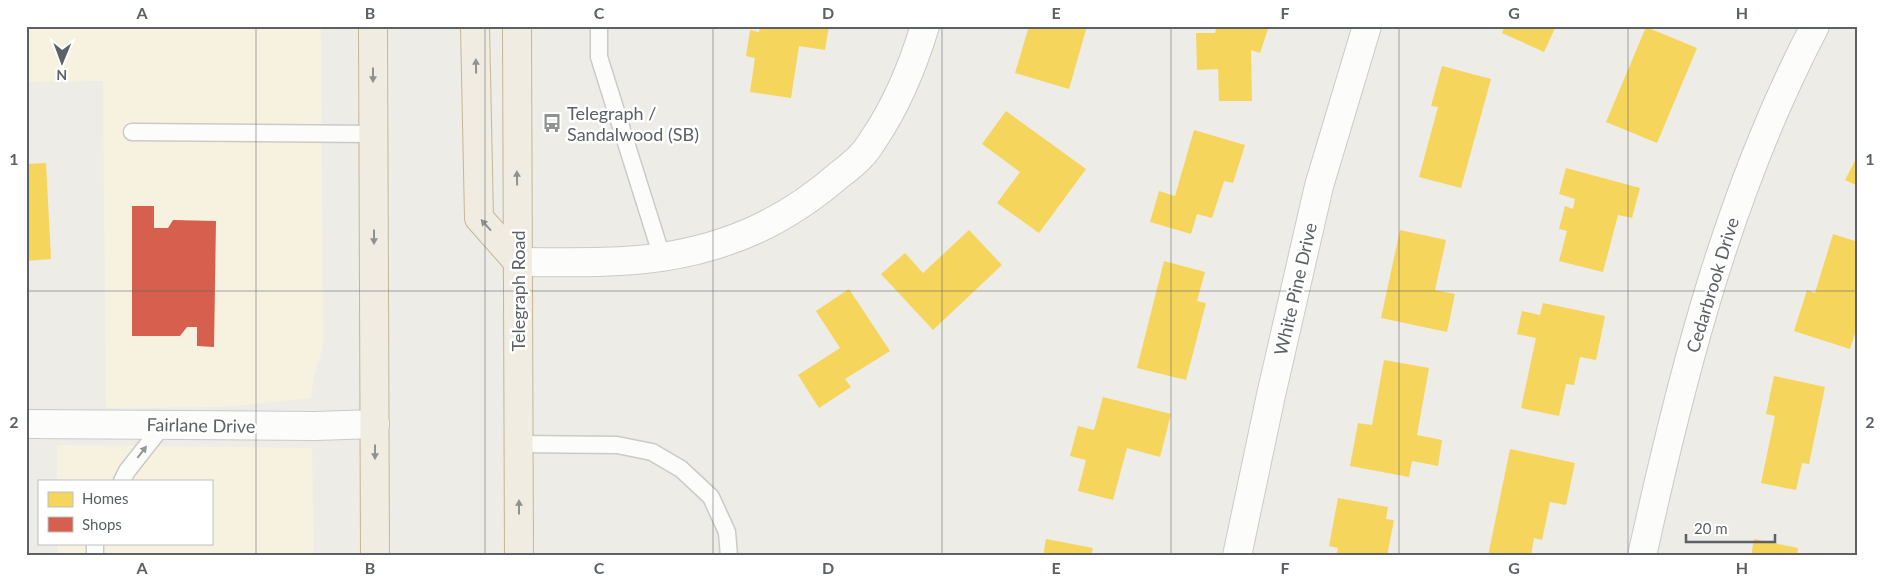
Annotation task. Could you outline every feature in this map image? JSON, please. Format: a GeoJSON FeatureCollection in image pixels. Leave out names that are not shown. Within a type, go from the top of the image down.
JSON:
{"type":"FeatureCollection","features":[{"type":"Feature","properties":{"kind":"highway"},"geometry":{"type":"LineString","coordinates":[[475,26],[479,218],[518,262]]}},
{"type":"Feature","properties":{"kind":"highway","name":"Telegraph Road"},"geometry":{"type":"LineString","coordinates":[[516,26],[519,556]]}},
{"type":"Feature","properties":{"kind":"highway"},"geometry":{"type":"LineString","coordinates":[[374,28],[375,556]]}},
{"type":"Feature","properties":{"kind":"street"},"geometry":{"type":"LineString","coordinates":[[518,262],[632,260],[662,257],[722,243],[783,216],[822,190],[862,155],[884,123],[903,85],[925,26]]}},
{"type":"Feature","properties":{"kind":"street","name":"White Pine Drive"},"geometry":{"type":"LineString","coordinates":[[1238,556],[1271,395],[1317,195],[1367,26]]}},
{"type":"Feature","properties":{"kind":"street","name":"Cedarbrook Drive"},"geometry":{"type":"LineString","coordinates":[[1642,556],[1690,355],[1729,226],[1758,148],[1783,90],[1815,26]]}},
{"type":"Feature","properties":{"kind":"street","name":"Fairlane Drive"},"geometry":{"type":"LineString","coordinates":[[26,424],[315,426],[375,424]]}},
{"type":"Feature","properties":{"kind":"lane"},"geometry":{"type":"LineString","coordinates":[[599,26],[599,57],[662,257]]}},
{"type":"Feature","properties":{"kind":"lane"},"geometry":{"type":"LineString","coordinates":[[132,132],[373,134]]}},
{"type":"Feature","properties":{"kind":"lane"},"geometry":{"type":"LineString","coordinates":[[122,480],[127,471],[164,424]]}},
{"type":"Feature","properties":{"kind":"lane"},"geometry":{"type":"LineString","coordinates":[[518,444],[617,445],[652,452],[681,470],[711,497],[727,532],[729,556]]}},
{"type":"Feature","properties":{"kind":"shaded area"},"geometry":{"type":"Polygon","coordinates":[[[26,26],[321,26],[323,347],[314,375],[311,398],[224,407],[106,408],[103,81],[26,82],[26,26]]]}},
{"type":"Feature","properties":{"kind":"shaded area"},"geometry":{"type":"Polygon","coordinates":[[[57,445],[312,448],[314,556],[58,556],[58,544],[212,544],[212,480],[57,480],[57,445]]]}},
{"type":"Feature","properties":{"kind":"building: Homes"},"geometry":{"type":"Polygon","coordinates":[[[760,26],[829,26],[825,50],[799,46],[791,98],[750,92],[755,58],[746,56],[750,30],[759,32],[760,26]]]}},
{"type":"Feature","properties":{"kind":"building: Homes"},"geometry":{"type":"Polygon","coordinates":[[[1029,26],[1087,26],[1069,89],[1015,73],[1029,26]]]}},
{"type":"Feature","properties":{"kind":"building: Homes"},"geometry":{"type":"Polygon","coordinates":[[[1217,26],[1269,26],[1260,53],[1251,50],[1252,101],[1219,101],[1218,69],[1197,70],[1196,33],[1215,33],[1217,26]]]}},
{"type":"Feature","properties":{"kind":"building: Homes"},"geometry":{"type":"Polygon","coordinates":[[[1505,26],[1556,26],[1544,52],[1502,33],[1505,26]]]}},
{"type":"Feature","properties":{"kind":"building: Homes"},"geometry":{"type":"Polygon","coordinates":[[[1646,27],[1697,48],[1657,143],[1606,122],[1646,27]]]}},
{"type":"Feature","properties":{"kind":"building: Homes"},"geometry":{"type":"Polygon","coordinates":[[[1442,66],[1491,79],[1461,188],[1419,177],[1438,107],[1431,106],[1442,66]]]}},
{"type":"Feature","properties":{"kind":"building: Homes"},"geometry":{"type":"Polygon","coordinates":[[[1006,111],[1086,169],[1039,233],[997,203],[1020,172],[982,144],[1006,111]]]}},
{"type":"Feature","properties":{"kind":"building: Homes"},"geometry":{"type":"Polygon","coordinates":[[[1194,130],[1245,145],[1233,183],[1224,181],[1212,218],[1197,214],[1191,234],[1150,222],[1159,191],[1175,196],[1194,130]]]}},
{"type":"Feature","properties":{"kind":"building: Homes"},"geometry":{"type":"Polygon","coordinates":[[[1858,155],[1858,186],[1845,180],[1858,155]]]}},
{"type":"Feature","properties":{"kind":"building: Homes"},"geometry":{"type":"Polygon","coordinates":[[[46,163],[51,259],[26,261],[26,164],[46,163]]]}},
{"type":"Feature","properties":{"kind":"building: Homes"},"geometry":{"type":"Polygon","coordinates":[[[1566,168],[1640,188],[1632,218],[1618,215],[1603,272],[1559,261],[1567,231],[1559,229],[1565,206],[1573,209],[1575,199],[1559,194],[1566,168]]]}},
{"type":"Feature","properties":{"kind":"building: Homes"},"geometry":{"type":"Polygon","coordinates":[[[969,230],[1002,265],[933,330],[881,274],[905,253],[923,273],[969,230]]]}},
{"type":"Feature","properties":{"kind":"building: Homes"},"geometry":{"type":"Polygon","coordinates":[[[1400,230],[1446,240],[1435,290],[1455,294],[1447,332],[1381,318],[1400,230]]]}},
{"type":"Feature","properties":{"kind":"building: Homes"},"geometry":{"type":"Polygon","coordinates":[[[1833,234],[1858,242],[1858,324],[1850,349],[1794,331],[1807,290],[1815,293],[1833,234]]]}},
{"type":"Feature","properties":{"kind":"building: Homes"},"geometry":{"type":"Polygon","coordinates":[[[1164,261],[1205,272],[1197,301],[1206,303],[1186,380],[1137,368],[1164,261]]]}},
{"type":"Feature","properties":{"kind":"building: Homes"},"geometry":{"type":"Polygon","coordinates":[[[849,289],[890,351],[845,379],[851,387],[819,408],[798,375],[840,348],[816,311],[849,289]]]}},
{"type":"Feature","properties":{"kind":"building: Homes"},"geometry":{"type":"Polygon","coordinates":[[[1543,303],[1605,316],[1596,360],[1580,357],[1574,385],[1566,384],[1559,416],[1521,408],[1536,338],[1517,334],[1522,311],[1540,315],[1543,303]]]}},
{"type":"Feature","properties":{"kind":"building: Homes"},"geometry":{"type":"Polygon","coordinates":[[[1384,360],[1429,368],[1417,435],[1442,440],[1438,466],[1412,461],[1409,477],[1350,466],[1358,423],[1372,425],[1384,360]]]}},
{"type":"Feature","properties":{"kind":"building: Homes"},"geometry":{"type":"Polygon","coordinates":[[[1774,376],[1825,387],[1809,464],[1802,463],[1796,490],[1761,483],[1775,416],[1766,414],[1774,376]]]}},
{"type":"Feature","properties":{"kind":"building: Homes"},"geometry":{"type":"Polygon","coordinates":[[[1103,397],[1171,414],[1160,457],[1127,448],[1113,500],[1078,491],[1086,460],[1070,456],[1078,426],[1094,430],[1103,397]]]}},
{"type":"Feature","properties":{"kind":"building: Homes"},"geometry":{"type":"Polygon","coordinates":[[[1510,449],[1575,463],[1566,505],[1550,502],[1542,540],[1534,538],[1531,556],[1488,556],[1510,449]]]}},
{"type":"Feature","properties":{"kind":"building: Homes"},"geometry":{"type":"Polygon","coordinates":[[[1338,498],[1388,507],[1386,519],[1394,520],[1387,556],[1336,556],[1338,548],[1329,546],[1338,498]]]}},
{"type":"Feature","properties":{"kind":"building: Homes"},"geometry":{"type":"Polygon","coordinates":[[[1046,539],[1093,548],[1091,556],[1043,556],[1046,539]]]}},
{"type":"Feature","properties":{"kind":"building: Homes"},"geometry":{"type":"Polygon","coordinates":[[[1754,539],[1798,548],[1797,556],[1751,556],[1754,539]]]}},
{"type":"Feature","properties":{"kind":"building: Shops"},"geometry":{"type":"Polygon","coordinates":[[[132,206],[154,206],[154,228],[168,228],[173,220],[216,221],[214,347],[197,346],[197,327],[187,327],[180,336],[132,336],[132,206]]]}},
{"type":"Feature","properties":{"kind":"place","name":"Telegraph / Sandalwood (SB)"},"geometry":{"type":"Point","coordinates":[552,123]}}]}
